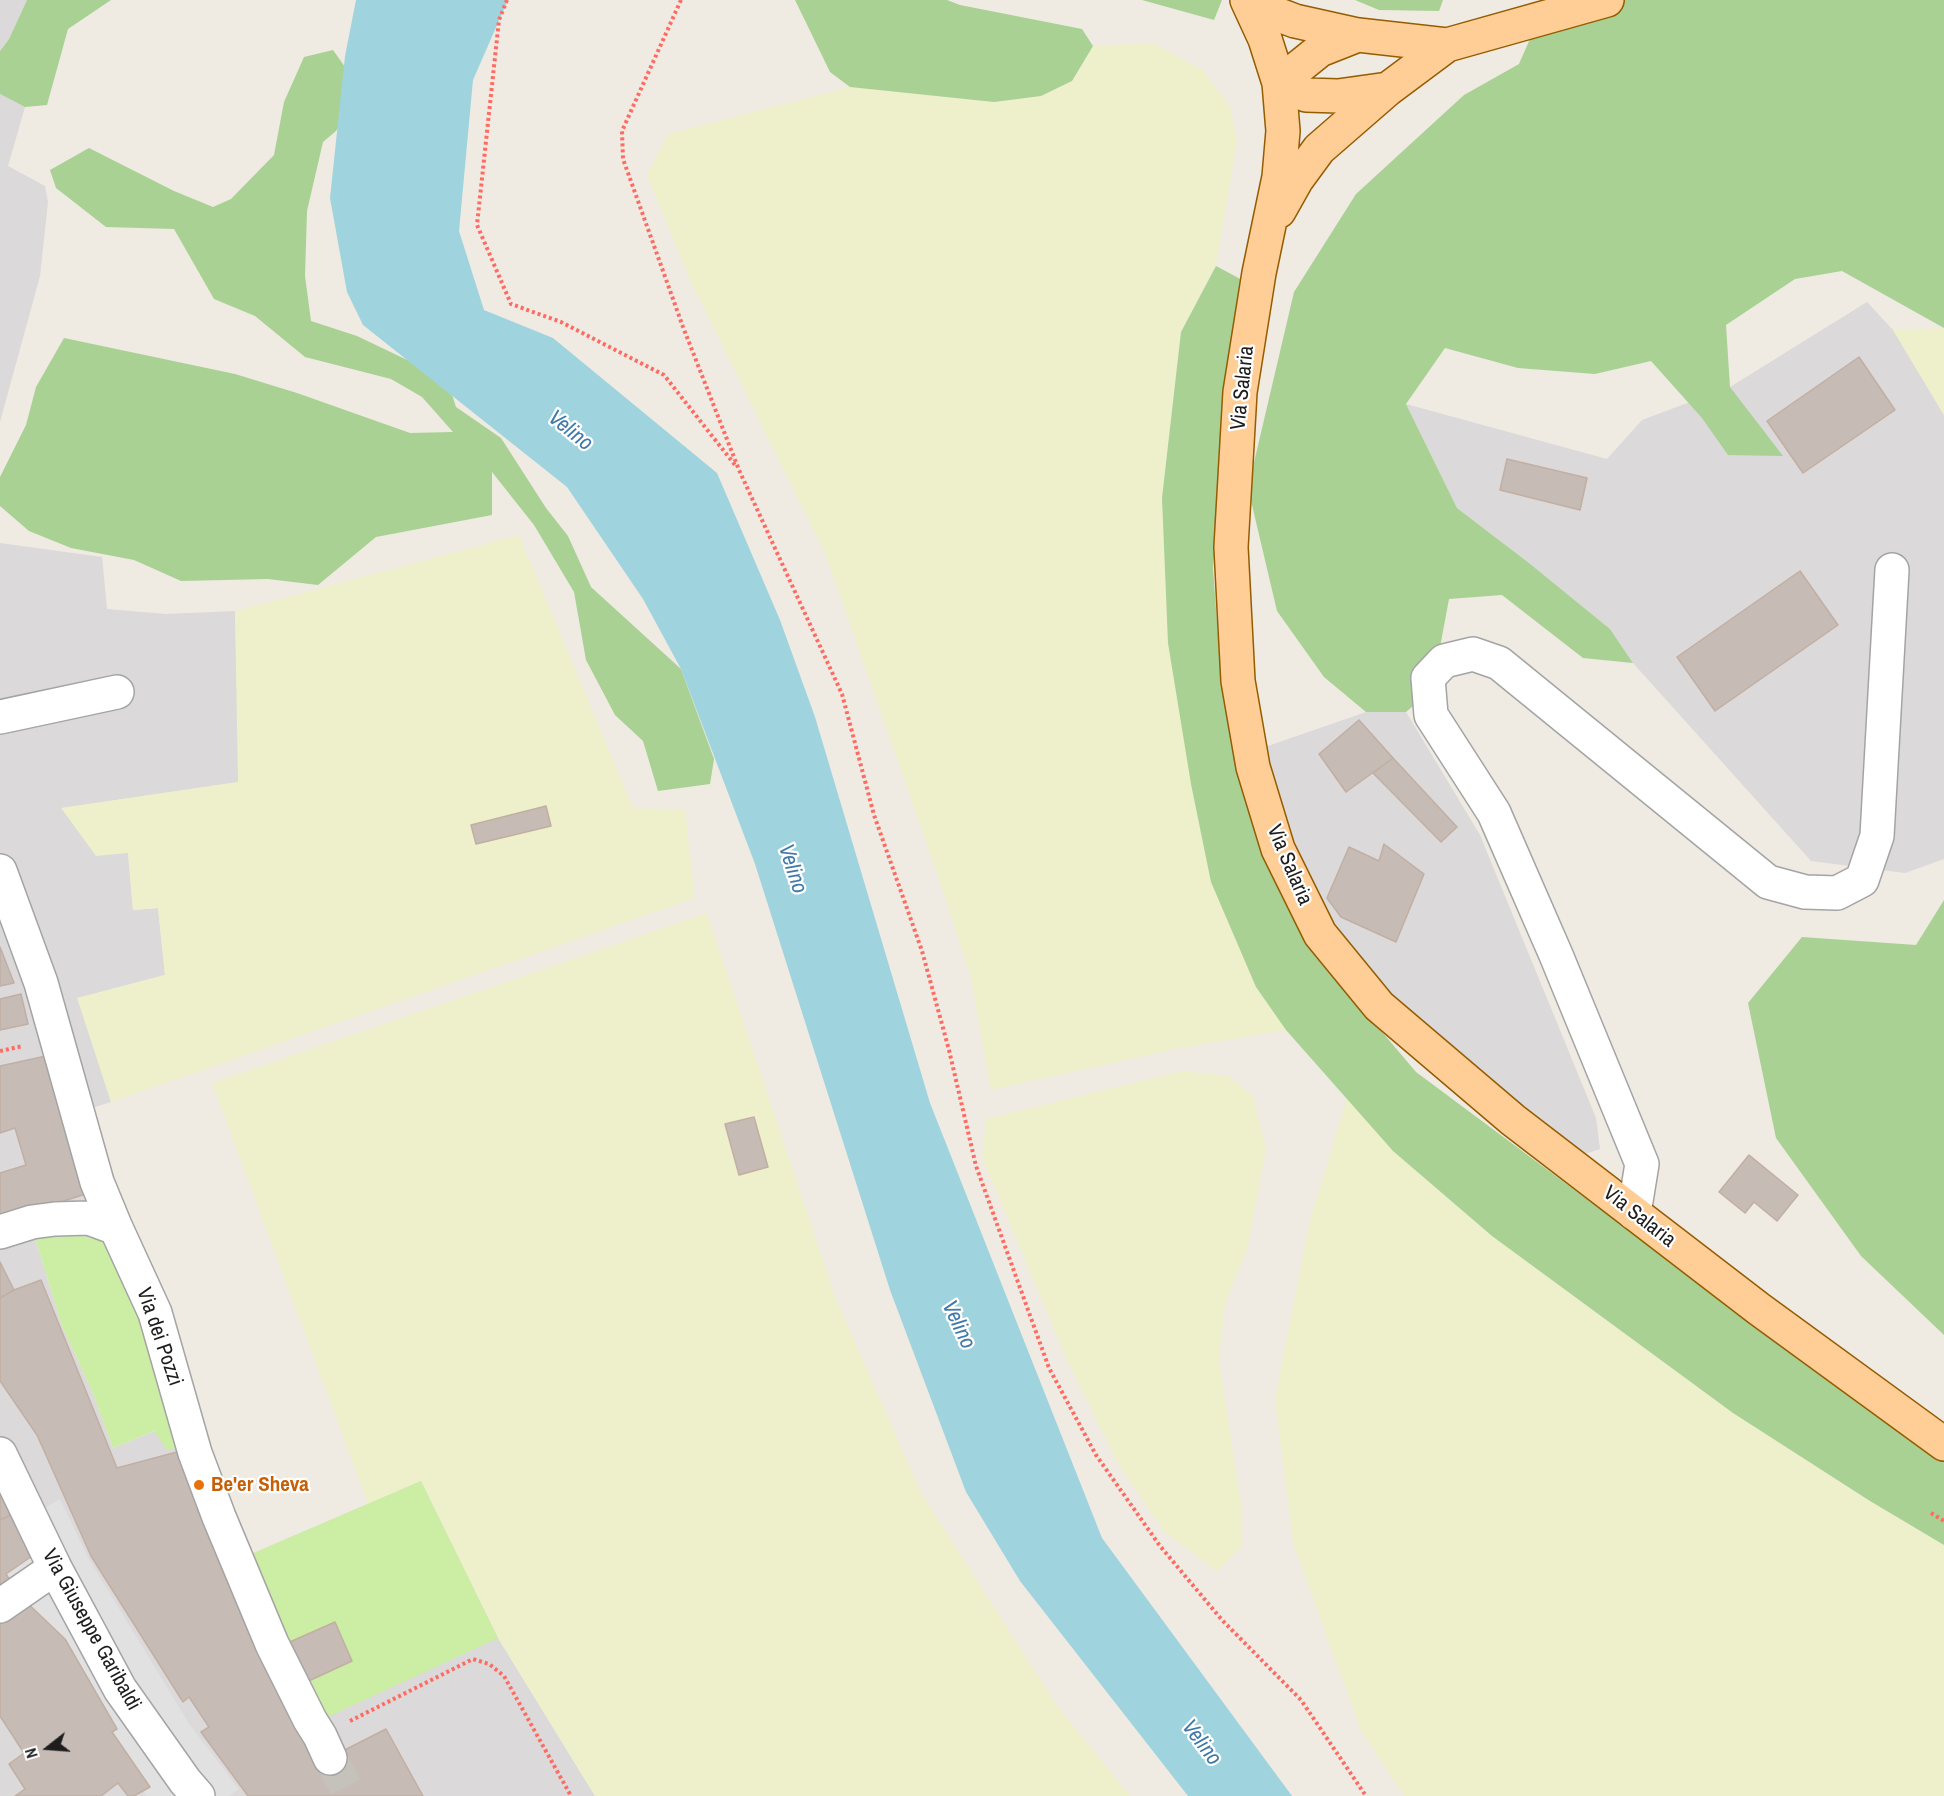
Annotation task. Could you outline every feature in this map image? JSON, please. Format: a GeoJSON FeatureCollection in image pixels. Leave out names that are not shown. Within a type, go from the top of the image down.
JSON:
{"type":"FeatureCollection","features":[{"type":"Feature","properties":{"kind":"main road"},"geometry":{"type":"LineString","coordinates":[[1268,231],[1297,179],[1319,148],[1388,89],[1447,45],[1607,0]]}},
{"type":"Feature","properties":{"kind":"main road"},"geometry":{"type":"LineString","coordinates":[[1249,2],[1295,21],[1358,35],[1447,45]]}},
{"type":"Feature","properties":{"kind":"main road","name":"Via Salaria"},"geometry":{"type":"LineString","coordinates":[[1249,2],[1265,39],[1279,83],[1283,131],[1279,177],[1240,392],[1231,547],[1238,681],[1253,767],[1278,849],[1320,934],[1379,1006],[1513,1120],[1759,1309],[1944,1444]]}},
{"type":"Feature","properties":{"kind":"main road"},"geometry":{"type":"LineString","coordinates":[[1358,35],[1320,50],[1279,83],[1306,95],[1338,96],[1388,89]]}},
{"type":"Feature","properties":{"kind":"street"},"geometry":{"type":"LineString","coordinates":[[1634,1213],[1642,1164],[1494,813],[1431,715],[1428,678],[1444,661],[1473,654],[1499,663],[1768,882],[1805,892],[1837,893],[1862,880],[1876,836],[1892,570]]}},
{"type":"Feature","properties":{"kind":"street"},"geometry":{"type":"LineString","coordinates":[[0,717],[117,692]]}},
{"type":"Feature","properties":{"kind":"street","name":"Via dei Pozzi"},"geometry":{"type":"LineString","coordinates":[[0,872],[41,983],[97,1182],[155,1314],[195,1453],[272,1644],[325,1747]]}},
{"type":"Feature","properties":{"kind":"street"},"geometry":{"type":"LineString","coordinates":[[0,1232],[55,1218],[89,1218],[116,1228]]}},
{"type":"Feature","properties":{"kind":"street","name":"Via Giuseppe Garibaldi"},"geometry":{"type":"LineString","coordinates":[[0,1454],[55,1568],[120,1689],[198,1796]]}},
{"type":"Feature","properties":{"kind":"street"},"geometry":{"type":"LineString","coordinates":[[0,1606],[55,1568]]}},
{"type":"Feature","properties":{"kind":"path"},"geometry":{"type":"LineString","coordinates":[[507,0],[499,20],[477,225],[511,304],[561,322],[664,375],[739,470]]}},
{"type":"Feature","properties":{"kind":"path"},"geometry":{"type":"LineString","coordinates":[[681,0],[622,131],[623,159],[683,327],[739,470],[842,694],[874,814],[922,951],[949,1050],[976,1167],[1049,1368],[1096,1455],[1160,1546],[1222,1620],[1301,1700],[1366,1796]]}},
{"type":"Feature","properties":{"kind":"path"},"geometry":{"type":"LineString","coordinates":[[1931,1513],[1944,1521]]}},
{"type":"Feature","properties":{"kind":"path"},"geometry":{"type":"LineString","coordinates":[[325,1747],[473,1659],[489,1664],[504,1676],[571,1796]]}},
{"type":"Feature","properties":{"kind":"shaded area"},"geometry":{"type":"Polygon","coordinates":[[[0,0],[27,0],[9,39],[0,51],[0,0]]]}},
{"type":"Feature","properties":{"kind":"shaded area"},"geometry":{"type":"Polygon","coordinates":[[[0,94],[25,107],[8,166],[45,186],[48,202],[40,276],[0,422],[0,94]]]}},
{"type":"Feature","properties":{"kind":"shaded area"},"geometry":{"type":"Polygon","coordinates":[[[1867,302],[1893,330],[1944,415],[1944,859],[1905,873],[1811,861],[1633,663],[1610,629],[1457,508],[1406,404],[1607,459],[1642,420],[1730,387],[1867,302]]]}},
{"type":"Feature","properties":{"kind":"shaded area"},"geometry":{"type":"Polygon","coordinates":[[[0,543],[102,557],[107,609],[166,614],[235,611],[239,782],[62,808],[128,853],[133,910],[158,908],[165,975],[78,998],[111,1102],[69,1115],[103,1241],[67,1232],[34,1235],[62,1326],[92,1391],[113,1448],[155,1431],[185,1446],[245,1557],[421,1481],[498,1638],[595,1796],[0,1796],[0,543]]]}},
{"type":"Feature","properties":{"kind":"shaded area"},"geometry":{"type":"Polygon","coordinates":[[[1366,712],[1406,712],[1480,835],[1596,1118],[1600,1149],[1579,1156],[1320,934],[1278,849],[1265,747],[1366,712]]]}},
{"type":"Feature","properties":{"kind":"shaded area"},"geometry":{"type":"Polygon","coordinates":[[[60,1499],[89,1559],[190,1725],[239,1789],[229,1796],[146,1796],[143,1791],[149,1787],[112,1732],[117,1728],[65,1640],[21,1597],[6,1574],[38,1552],[22,1521],[60,1499]]]}},
{"type":"Feature","properties":{"kind":"green space"},"geometry":{"type":"Polygon","coordinates":[[[27,0],[111,0],[68,29],[47,105],[25,107],[0,94],[0,51],[9,39],[27,0]]]}},
{"type":"Feature","properties":{"kind":"green space"},"geometry":{"type":"Polygon","coordinates":[[[795,0],[947,0],[960,5],[1082,29],[1093,46],[1072,81],[1041,96],[994,102],[850,87],[830,72],[795,0]]]}},
{"type":"Feature","properties":{"kind":"green space"},"geometry":{"type":"Polygon","coordinates":[[[1142,0],[1222,0],[1214,20],[1142,0]]]}},
{"type":"Feature","properties":{"kind":"green space"},"geometry":{"type":"Polygon","coordinates":[[[1355,0],[1443,0],[1439,11],[1379,10],[1355,0]]]}},
{"type":"Feature","properties":{"kind":"green space"},"geometry":{"type":"Polygon","coordinates":[[[1547,0],[1944,0],[1944,328],[1842,271],[1795,279],[1726,325],[1730,387],[1783,456],[1728,455],[1702,418],[1651,361],[1595,374],[1518,368],[1445,348],[1406,404],[1457,508],[1610,629],[1633,663],[1583,658],[1502,595],[1449,599],[1432,690],[1406,712],[1366,712],[1324,677],[1277,611],[1248,488],[1294,292],[1356,194],[1464,95],[1519,64],[1547,0]]]}},
{"type":"Feature","properties":{"kind":"green space"},"geometry":{"type":"Polygon","coordinates":[[[1153,43],[1203,70],[1230,106],[1237,142],[1216,266],[1181,332],[1162,498],[1256,987],[1286,1030],[1180,1048],[991,1090],[970,974],[825,553],[690,280],[647,175],[668,134],[850,87],[994,102],[1041,96],[1072,81],[1093,46],[1153,43]]]}},
{"type":"Feature","properties":{"kind":"green space"},"geometry":{"type":"Polygon","coordinates":[[[333,50],[362,91],[336,131],[323,142],[307,211],[305,276],[311,321],[357,336],[447,379],[456,407],[501,438],[546,508],[568,536],[591,587],[681,669],[714,759],[710,784],[658,791],[643,741],[615,715],[586,660],[574,592],[534,525],[492,472],[492,515],[376,537],[318,585],[268,579],[181,581],[134,560],[71,548],[29,531],[0,506],[0,477],[26,425],[36,387],[64,338],[235,374],[297,393],[410,433],[453,432],[422,397],[391,379],[305,357],[255,316],[214,299],[174,229],[106,227],[56,188],[50,170],[89,148],[174,191],[213,207],[231,199],[274,155],[284,102],[304,57],[333,50]]]}},
{"type":"Feature","properties":{"kind":"green space"},"geometry":{"type":"Polygon","coordinates":[[[1216,266],[1246,282],[1225,404],[1213,568],[1221,677],[1244,787],[1310,947],[1416,1072],[1877,1415],[1944,1456],[1944,1545],[1870,1501],[1733,1413],[1492,1236],[1393,1151],[1286,1030],[1256,987],[1211,882],[1191,784],[1168,643],[1162,498],[1181,332],[1216,266]]]}},
{"type":"Feature","properties":{"kind":"green space"},"geometry":{"type":"Polygon","coordinates":[[[1944,328],[1944,415],[1893,330],[1944,328]]]}},
{"type":"Feature","properties":{"kind":"green space"},"geometry":{"type":"Polygon","coordinates":[[[519,535],[633,808],[685,810],[695,898],[111,1102],[77,998],[165,975],[158,908],[133,910],[128,853],[96,856],[61,808],[238,782],[235,611],[519,535]]]}},
{"type":"Feature","properties":{"kind":"green space"},"geometry":{"type":"Polygon","coordinates":[[[1944,900],[1944,1335],[1861,1256],[1776,1138],[1748,1003],[1802,937],[1916,945],[1944,900]]]}},
{"type":"Feature","properties":{"kind":"green space"},"geometry":{"type":"Polygon","coordinates":[[[707,913],[836,1299],[921,1493],[1058,1707],[1130,1796],[595,1796],[498,1638],[421,1481],[368,1504],[212,1083],[707,913]]]}},
{"type":"Feature","properties":{"kind":"green space"},"geometry":{"type":"Polygon","coordinates":[[[1182,1071],[1228,1076],[1253,1096],[1266,1148],[1248,1246],[1225,1303],[1219,1360],[1241,1504],[1242,1547],[1216,1571],[1164,1531],[1120,1467],[1066,1358],[982,1157],[986,1119],[1182,1071]]]}},
{"type":"Feature","properties":{"kind":"green space"},"geometry":{"type":"Polygon","coordinates":[[[1347,1098],[1393,1151],[1492,1236],[1733,1413],[1870,1501],[1944,1545],[1944,1796],[1404,1796],[1361,1731],[1293,1543],[1275,1399],[1309,1224],[1347,1098]]]}},
{"type":"Feature","properties":{"kind":"green space"},"geometry":{"type":"Polygon","coordinates":[[[67,1232],[103,1241],[123,1266],[185,1446],[167,1450],[154,1431],[113,1448],[92,1391],[62,1326],[34,1234],[67,1232]]]}},
{"type":"Feature","properties":{"kind":"green space"},"geometry":{"type":"Polygon","coordinates":[[[421,1481],[498,1638],[317,1722],[244,1557],[421,1481]]]}},
{"type":"Feature","properties":{"kind":"water","name":"Velino"},"geometry":{"type":"Polygon","coordinates":[[[356,0],[508,0],[473,80],[459,231],[484,310],[553,338],[717,473],[780,620],[815,717],[930,1103],[1102,1538],[1292,1796],[1188,1796],[1020,1581],[966,1492],[890,1290],[755,864],[681,669],[643,599],[567,487],[363,325],[347,292],[330,198],[345,56],[356,0]]]}},
{"type":"Feature","properties":{"kind":"building"},"geometry":{"type":"Polygon","coordinates":[[[1859,357],[1895,410],[1803,473],[1767,421],[1859,357]]]}},
{"type":"Feature","properties":{"kind":"building"},"geometry":{"type":"Polygon","coordinates":[[[1507,459],[1587,478],[1580,510],[1500,490],[1507,459]]]}},
{"type":"Feature","properties":{"kind":"building"},"geometry":{"type":"Polygon","coordinates":[[[1800,571],[1838,625],[1715,711],[1677,657],[1800,571]]]}},
{"type":"Feature","properties":{"kind":"building"},"geometry":{"type":"Polygon","coordinates":[[[1359,720],[1393,758],[1346,792],[1319,754],[1359,720]]]}},
{"type":"Feature","properties":{"kind":"building"},"geometry":{"type":"Polygon","coordinates":[[[1393,758],[1457,827],[1441,842],[1373,773],[1393,758]]]}},
{"type":"Feature","properties":{"kind":"building"},"geometry":{"type":"Polygon","coordinates":[[[546,806],[551,826],[476,844],[471,825],[546,806]]]}},
{"type":"Feature","properties":{"kind":"building"},"geometry":{"type":"Polygon","coordinates":[[[1384,844],[1424,874],[1396,942],[1341,917],[1327,898],[1349,847],[1379,861],[1384,844]]]}},
{"type":"Feature","properties":{"kind":"building"},"geometry":{"type":"Polygon","coordinates":[[[0,947],[14,983],[0,986],[0,947]]]}},
{"type":"Feature","properties":{"kind":"building"},"geometry":{"type":"Polygon","coordinates":[[[21,994],[28,1024],[0,1030],[0,999],[21,994]]]}},
{"type":"Feature","properties":{"kind":"building"},"geometry":{"type":"Polygon","coordinates":[[[46,1056],[86,1194],[0,1221],[0,1173],[26,1165],[15,1128],[0,1133],[0,1066],[46,1056]]]}},
{"type":"Feature","properties":{"kind":"building"},"geometry":{"type":"Polygon","coordinates":[[[754,1117],[768,1167],[739,1175],[725,1124],[754,1117]]]}},
{"type":"Feature","properties":{"kind":"building"},"geometry":{"type":"Polygon","coordinates":[[[1749,1155],[1798,1195],[1777,1221],[1754,1202],[1745,1213],[1719,1192],[1749,1155]]]}},
{"type":"Feature","properties":{"kind":"building"},"geometry":{"type":"Polygon","coordinates":[[[0,1262],[14,1290],[0,1298],[0,1262]]]}},
{"type":"Feature","properties":{"kind":"building"},"geometry":{"type":"Polygon","coordinates":[[[41,1280],[117,1468],[188,1449],[206,1508],[197,1509],[325,1760],[386,1729],[423,1796],[248,1796],[201,1732],[209,1727],[189,1697],[183,1702],[91,1556],[37,1435],[0,1381],[0,1298],[41,1280]]]}},
{"type":"Feature","properties":{"kind":"building"},"geometry":{"type":"Polygon","coordinates":[[[0,1476],[17,1512],[0,1520],[0,1476]]]}},
{"type":"Feature","properties":{"kind":"building"},"geometry":{"type":"Polygon","coordinates":[[[17,1512],[38,1552],[6,1574],[14,1587],[0,1597],[0,1520],[17,1512]]]}},
{"type":"Feature","properties":{"kind":"building"},"geometry":{"type":"Polygon","coordinates":[[[21,1597],[65,1639],[117,1729],[112,1732],[150,1787],[134,1796],[128,1796],[118,1783],[101,1796],[15,1796],[25,1789],[9,1764],[24,1753],[0,1716],[0,1614],[21,1597]]]}},
{"type":"Feature","properties":{"kind":"building"},"geometry":{"type":"Polygon","coordinates":[[[335,1622],[352,1661],[300,1685],[283,1645],[335,1622]]]}},
{"type":"Feature","properties":{"kind":"tunnel"},"geometry":{"type":"LineString","coordinates":[[330,1758],[351,1796]]}},
{"type":"Feature","properties":{"kind":"place","name":"Be'er Sheva"},"geometry":{"type":"Point","coordinates":[199,1485]}}]}
